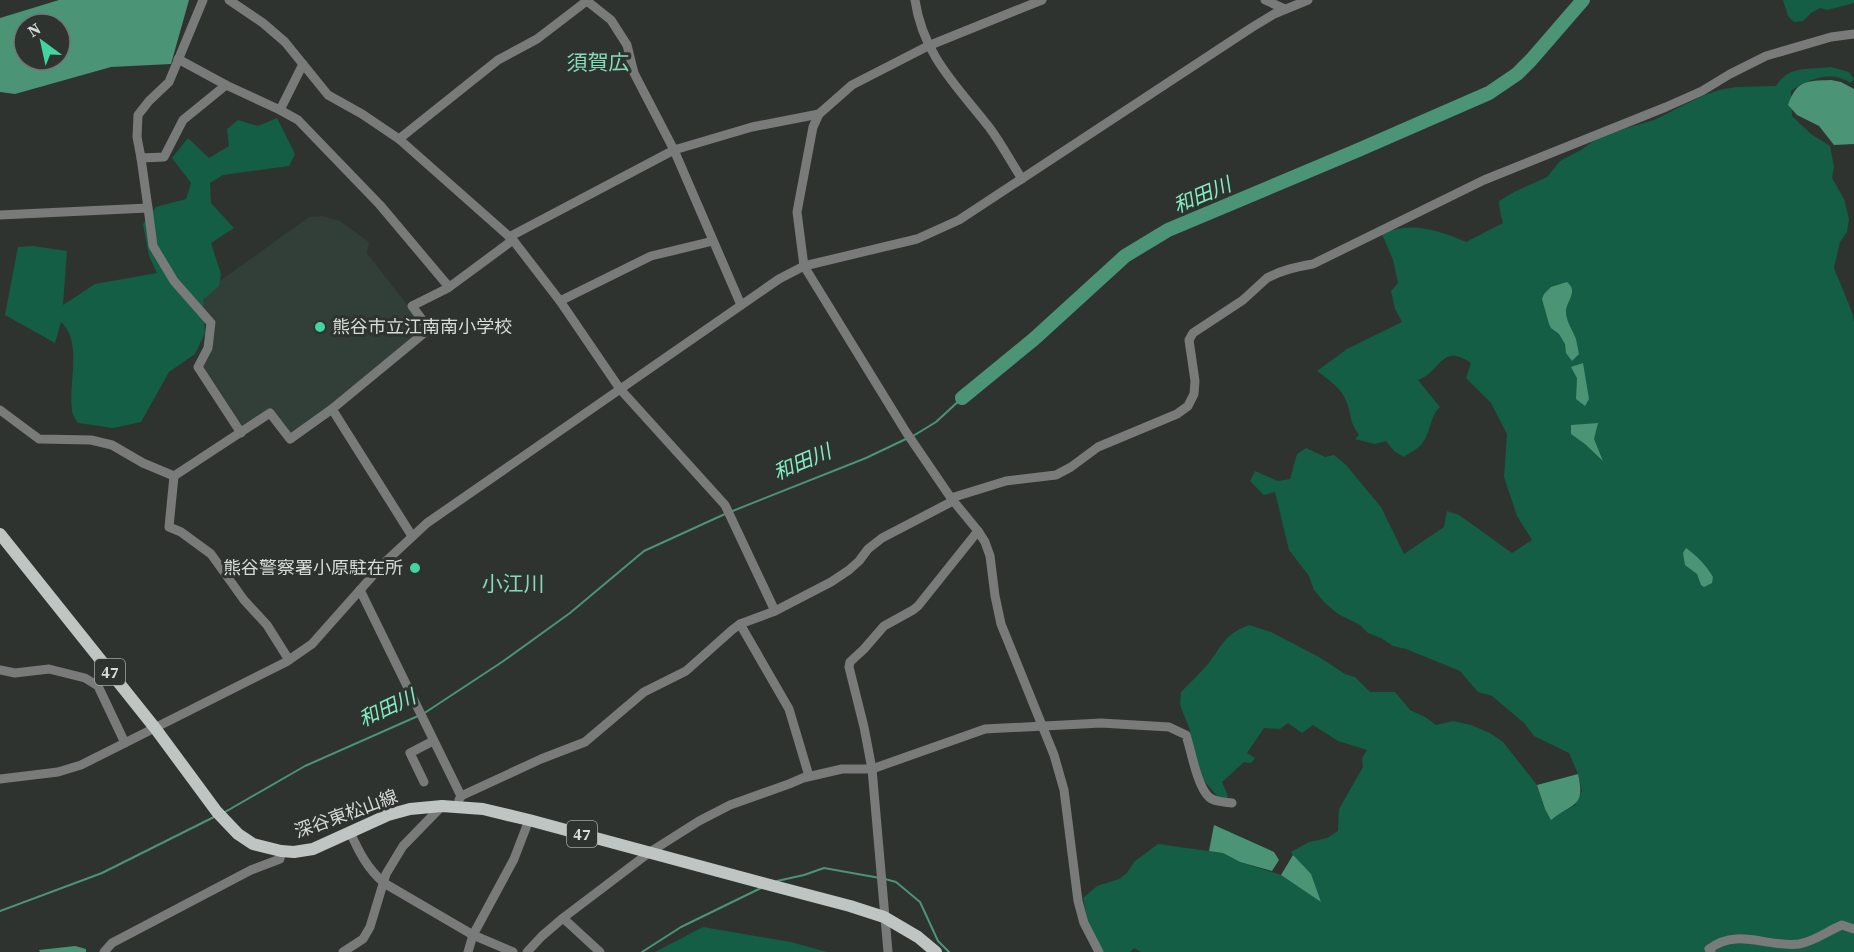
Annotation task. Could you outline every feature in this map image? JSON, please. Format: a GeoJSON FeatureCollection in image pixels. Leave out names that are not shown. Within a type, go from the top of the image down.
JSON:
{"type":"FeatureCollection","features":[{"type":"Feature","properties":{"kind":"main road","name":"深谷東松山線"},"geometry":{"type":"LineString","coordinates":[[0,534],[155,728],[226,823],[253,843],[281,851],[294,852],[313,849],[388,815],[459,801],[850,906],[884,917],[918,937],[936,952]]}},
{"type":"Feature","properties":{"kind":"street"},"geometry":{"type":"LineString","coordinates":[[203,0],[169,82],[138,115],[137,136],[153,246],[174,281],[211,323],[208,348],[198,367],[241,433]]}},
{"type":"Feature","properties":{"kind":"street"},"geometry":{"type":"LineString","coordinates":[[229,0],[263,23],[285,42],[328,95],[399,139],[511,239],[560,302],[620,389],[717,496],[729,513],[775,611]]}},
{"type":"Feature","properties":{"kind":"street"},"geometry":{"type":"LineString","coordinates":[[399,139],[498,60],[537,39],[587,0],[611,20],[627,45],[634,73],[674,150],[741,305]]}},
{"type":"Feature","properties":{"kind":"street"},"geometry":{"type":"LineString","coordinates":[[915,0],[928,46],[953,83],[991,129],[1022,178]]}},
{"type":"Feature","properties":{"kind":"street"},"geometry":{"type":"LineString","coordinates":[[1042,0],[928,46],[852,85],[819,114],[813,127],[797,212],[804,266],[906,432],[952,500],[985,542],[990,556],[995,596],[1002,624],[1054,755],[1064,790],[1078,901],[1084,923],[1099,952]]}},
{"type":"Feature","properties":{"kind":"street"},"geometry":{"type":"LineString","coordinates":[[1265,0],[1285,9]]}},
{"type":"Feature","properties":{"kind":"street"},"geometry":{"type":"LineString","coordinates":[[0,779],[58,772],[81,765],[289,660],[312,644],[412,536],[461,499],[779,279],[804,266],[917,240],[959,220],[1251,28],[1274,14],[1308,0]]}},
{"type":"Feature","properties":{"kind":"street"},"geometry":{"type":"LineString","coordinates":[[360,590],[433,741],[459,801],[541,759],[585,742],[644,692],[686,671],[740,624],[775,611],[815,591],[849,570],[868,549],[882,538],[952,500],[1006,481],[1056,475],[1106,443],[1177,414],[1188,406],[1194,394],[1196,381],[1189,340],[1193,333],[1275,274],[1297,266],[1312,264],[1484,180],[1666,107],[1702,91],[1739,69],[1767,56],[1832,37],[1854,34]]}},
{"type":"Feature","properties":{"kind":"street"},"geometry":{"type":"LineString","coordinates":[[178,59],[298,120],[380,205],[449,286]]}},
{"type":"Feature","properties":{"kind":"street"},"geometry":{"type":"LineString","coordinates":[[280,110],[303,64]]}},
{"type":"Feature","properties":{"kind":"street"},"geometry":{"type":"LineString","coordinates":[[141,158],[164,157],[183,120],[226,85]]}},
{"type":"Feature","properties":{"kind":"street"},"geometry":{"type":"LineString","coordinates":[[174,476],[270,413],[290,439],[332,409],[429,329],[412,306],[449,286],[511,239],[674,150],[752,127],[819,114]]}},
{"type":"Feature","properties":{"kind":"street"},"geometry":{"type":"LineString","coordinates":[[0,214],[148,208]]}},
{"type":"Feature","properties":{"kind":"street"},"geometry":{"type":"LineString","coordinates":[[560,302],[651,256],[713,241]]}},
{"type":"Feature","properties":{"kind":"street"},"geometry":{"type":"LineString","coordinates":[[332,409],[412,536]]}},
{"type":"Feature","properties":{"kind":"street"},"geometry":{"type":"LineString","coordinates":[[0,410],[39,439],[91,440],[112,445],[143,463],[174,476]]}},
{"type":"Feature","properties":{"kind":"street"},"geometry":{"type":"LineString","coordinates":[[174,476],[169,527],[181,532],[211,554],[244,600],[267,625],[289,660]]}},
{"type":"Feature","properties":{"kind":"street"},"geometry":{"type":"LineString","coordinates":[[888,952],[872,770],[849,667],[850,662],[884,626],[918,606],[978,531]]}},
{"type":"Feature","properties":{"kind":"street"},"geometry":{"type":"LineString","coordinates":[[740,624],[789,709],[809,776]]}},
{"type":"Feature","properties":{"kind":"street"},"geometry":{"type":"LineString","coordinates":[[0,670],[15,673],[50,669],[86,678],[98,686],[125,743]]}},
{"type":"Feature","properties":{"kind":"street"},"geometry":{"type":"LineString","coordinates":[[527,952],[563,918],[650,852],[717,811],[809,776],[842,769],[872,770],[980,730],[1101,723],[1169,727],[1186,735],[1201,785],[1209,797],[1232,803]]}},
{"type":"Feature","properties":{"kind":"street"},"geometry":{"type":"LineString","coordinates":[[424,782],[410,753],[433,741]]}},
{"type":"Feature","properties":{"kind":"street"},"geometry":{"type":"LineString","coordinates":[[343,952],[363,939],[370,927],[386,874],[403,846],[442,806]]}},
{"type":"Feature","properties":{"kind":"street"},"geometry":{"type":"LineString","coordinates":[[468,952],[473,935],[514,860],[529,820]]}},
{"type":"Feature","properties":{"kind":"street"},"geometry":{"type":"LineString","coordinates":[[350,832],[362,860],[384,883],[473,935],[513,952]]}},
{"type":"Feature","properties":{"kind":"street"},"geometry":{"type":"LineString","coordinates":[[104,952],[112,943],[251,870],[280,859],[281,851]]}},
{"type":"Feature","properties":{"kind":"street"},"geometry":{"type":"LineString","coordinates":[[563,918],[600,952]]}},
{"type":"Feature","properties":{"kind":"street"},"geometry":{"type":"LineString","coordinates":[[1711,952],[1709,949],[1719,941],[1729,939],[1789,945],[1818,938],[1842,925],[1854,929]]}},
{"type":"Feature","properties":{"kind":"shaded area"},"geometry":{"type":"Polygon","coordinates":[[[59,0],[189,0],[171,64],[111,67],[15,94],[0,92],[0,18],[12,14],[12,72],[72,72],[72,12],[20,12],[59,0]]]}},
{"type":"Feature","properties":{"kind":"shaded area"},"geometry":{"type":"Polygon","coordinates":[[[1783,0],[1854,0],[1854,3],[1827,10],[1820,8],[1803,21],[1794,22],[1788,16],[1783,0]]]}},
{"type":"Feature","properties":{"kind":"shaded area"},"geometry":{"type":"Polygon","coordinates":[[[1831,67],[1849,72],[1854,79],[1850,83],[1836,77],[1820,78],[1791,91],[1792,116],[1811,134],[1830,146],[1834,167],[1832,178],[1844,199],[1849,219],[1847,232],[1840,242],[1834,268],[1854,322],[1854,952],[1141,952],[1134,948],[1130,952],[1098,952],[1092,939],[1083,898],[1097,886],[1119,879],[1127,873],[1134,862],[1158,844],[1223,853],[1240,862],[1281,875],[1321,901],[1291,852],[1309,842],[1327,838],[1338,831],[1339,809],[1363,767],[1362,758],[1367,750],[1338,741],[1313,725],[1302,733],[1288,723],[1280,729],[1264,728],[1247,753],[1255,758],[1251,763],[1244,762],[1222,782],[1228,796],[1226,799],[1219,798],[1192,767],[1190,730],[1180,705],[1181,692],[1208,664],[1229,637],[1249,625],[1271,632],[1319,657],[1345,674],[1355,677],[1370,692],[1395,692],[1410,710],[1436,725],[1453,721],[1490,733],[1503,742],[1537,785],[1545,809],[1560,813],[1575,805],[1582,791],[1569,753],[1534,736],[1524,723],[1492,696],[1478,692],[1460,671],[1393,646],[1368,633],[1360,625],[1338,614],[1325,603],[1314,590],[1309,576],[1289,550],[1275,492],[1264,495],[1250,481],[1255,471],[1278,481],[1290,479],[1297,454],[1306,448],[1325,457],[1334,455],[1346,465],[1381,507],[1404,554],[1444,527],[1447,511],[1459,515],[1512,553],[1532,540],[1517,516],[1504,477],[1507,434],[1491,403],[1466,378],[1471,363],[1461,357],[1447,357],[1426,376],[1418,380],[1440,407],[1436,411],[1424,442],[1404,457],[1394,451],[1386,441],[1375,444],[1355,439],[1359,435],[1352,422],[1345,398],[1335,385],[1317,371],[1347,349],[1402,322],[1395,309],[1391,291],[1398,283],[1393,260],[1382,234],[1393,230],[1414,228],[1435,231],[1466,242],[1503,223],[1499,201],[1547,177],[1560,161],[1607,134],[1654,120],[1719,90],[1736,87],[1776,86],[1781,79],[1793,72],[1831,67]]]}},
{"type":"Feature","properties":{"kind":"shaded area"},"geometry":{"type":"Polygon","coordinates":[[[1831,80],[1854,89],[1854,144],[1834,145],[1819,126],[1797,115],[1788,105],[1799,86],[1809,82],[1831,80]]]}},
{"type":"Feature","properties":{"kind":"shaded area"},"geometry":{"type":"Polygon","coordinates":[[[277,118],[295,154],[289,166],[223,175],[210,183],[211,203],[234,228],[211,243],[221,274],[219,286],[203,300],[205,333],[195,354],[169,372],[141,422],[113,428],[78,423],[72,412],[73,352],[68,330],[61,322],[55,343],[5,315],[18,247],[33,246],[67,251],[63,305],[95,284],[157,273],[149,256],[143,224],[156,207],[186,199],[191,183],[172,158],[188,138],[209,158],[229,146],[227,129],[238,120],[258,126],[277,118]]]}},
{"type":"Feature","properties":{"kind":"shaded area","name":"熊谷市立江南南小学校"},"geometry":{"type":"Polygon","coordinates":[[[322,216],[340,221],[369,242],[367,253],[426,329],[294,434],[289,432],[270,409],[244,427],[240,426],[201,367],[212,346],[216,324],[195,299],[309,217],[322,216]]]}},
{"type":"Feature","properties":{"kind":"shaded area"},"geometry":{"type":"Polygon","coordinates":[[[1567,282],[1572,293],[1566,315],[1576,339],[1579,354],[1572,361],[1566,353],[1565,344],[1559,334],[1549,324],[1542,299],[1551,287],[1567,282]]]}},
{"type":"Feature","properties":{"kind":"shaded area"},"geometry":{"type":"Polygon","coordinates":[[[1583,363],[1589,399],[1585,406],[1576,399],[1577,378],[1571,367],[1583,363]]]}},
{"type":"Feature","properties":{"kind":"shaded area"},"geometry":{"type":"Polygon","coordinates":[[[1598,423],[1594,439],[1603,461],[1571,434],[1571,425],[1598,423]]]}},
{"type":"Feature","properties":{"kind":"shaded area"},"geometry":{"type":"Polygon","coordinates":[[[1686,548],[1698,558],[1713,577],[1712,583],[1704,587],[1701,585],[1697,574],[1685,565],[1683,553],[1686,548]]]}},
{"type":"Feature","properties":{"kind":"shaded area"},"geometry":{"type":"Polygon","coordinates":[[[1578,774],[1579,799],[1551,820],[1537,785],[1578,774]]]}},
{"type":"Feature","properties":{"kind":"shaded area"},"geometry":{"type":"Polygon","coordinates":[[[1214,825],[1274,852],[1279,860],[1272,871],[1240,862],[1223,853],[1209,851],[1214,825]]]}},
{"type":"Feature","properties":{"kind":"shaded area"},"geometry":{"type":"Polygon","coordinates":[[[1293,855],[1311,874],[1321,902],[1281,875],[1293,855]]]}},
{"type":"Feature","properties":{"kind":"shaded area"},"geometry":{"type":"Polygon","coordinates":[[[703,927],[791,942],[827,952],[655,952],[703,927]]]}},
{"type":"Feature","properties":{"kind":"shaded area"},"geometry":{"type":"Polygon","coordinates":[[[75,946],[86,949],[86,952],[40,952],[39,950],[75,946]]]}},
{"type":"Feature","properties":{"kind":"waterway","name":"和田川"},"geometry":{"type":"LineString","coordinates":[[962,398],[1034,339],[1125,256],[1168,230],[1489,93],[1517,74],[1583,0]]}},
{"type":"Feature","properties":{"kind":"waterway","name":"和田川"},"geometry":{"type":"LineString","coordinates":[[913,436],[936,422],[962,398]]}},
{"type":"Feature","properties":{"kind":"waterway","name":"和田川"},"geometry":{"type":"LineString","coordinates":[[730,512],[866,458],[908,438]]}},
{"type":"Feature","properties":{"kind":"waterway","name":"和田川"},"geometry":{"type":"LineString","coordinates":[[423,714],[502,662],[570,613],[644,551],[725,514]]}},
{"type":"Feature","properties":{"kind":"waterway","name":"和田川"},"geometry":{"type":"LineString","coordinates":[[225,812],[305,766],[418,716]]}},
{"type":"Feature","properties":{"kind":"waterway","name":"和田川"},"geometry":{"type":"LineString","coordinates":[[0,911],[102,873],[214,817]]}},
{"type":"Feature","properties":{"kind":"waterway"},"geometry":{"type":"LineString","coordinates":[[777,881],[824,868],[880,878]]}},
{"type":"Feature","properties":{"kind":"waterway"},"geometry":{"type":"LineString","coordinates":[[885,879],[896,882],[920,902],[938,941],[949,952]]}},
{"type":"Feature","properties":{"kind":"waterway"},"geometry":{"type":"LineString","coordinates":[[642,952],[681,927],[761,888]]}},
{"type":"Feature","properties":{"kind":"place","name":"熊谷市立江南南小学校"},"geometry":{"type":"Point","coordinates":[320,327]}},
{"type":"Feature","properties":{"kind":"place","name":"熊谷警察署小原駐在所"},"geometry":{"type":"Point","coordinates":[415,568]}},
{"type":"Feature","properties":{"kind":"district","name":"須賀広"},"geometry":{"type":"Point","coordinates":[598,63]}},
{"type":"Feature","properties":{"kind":"district","name":"小江川"},"geometry":{"type":"Point","coordinates":[513,584]}}]}
